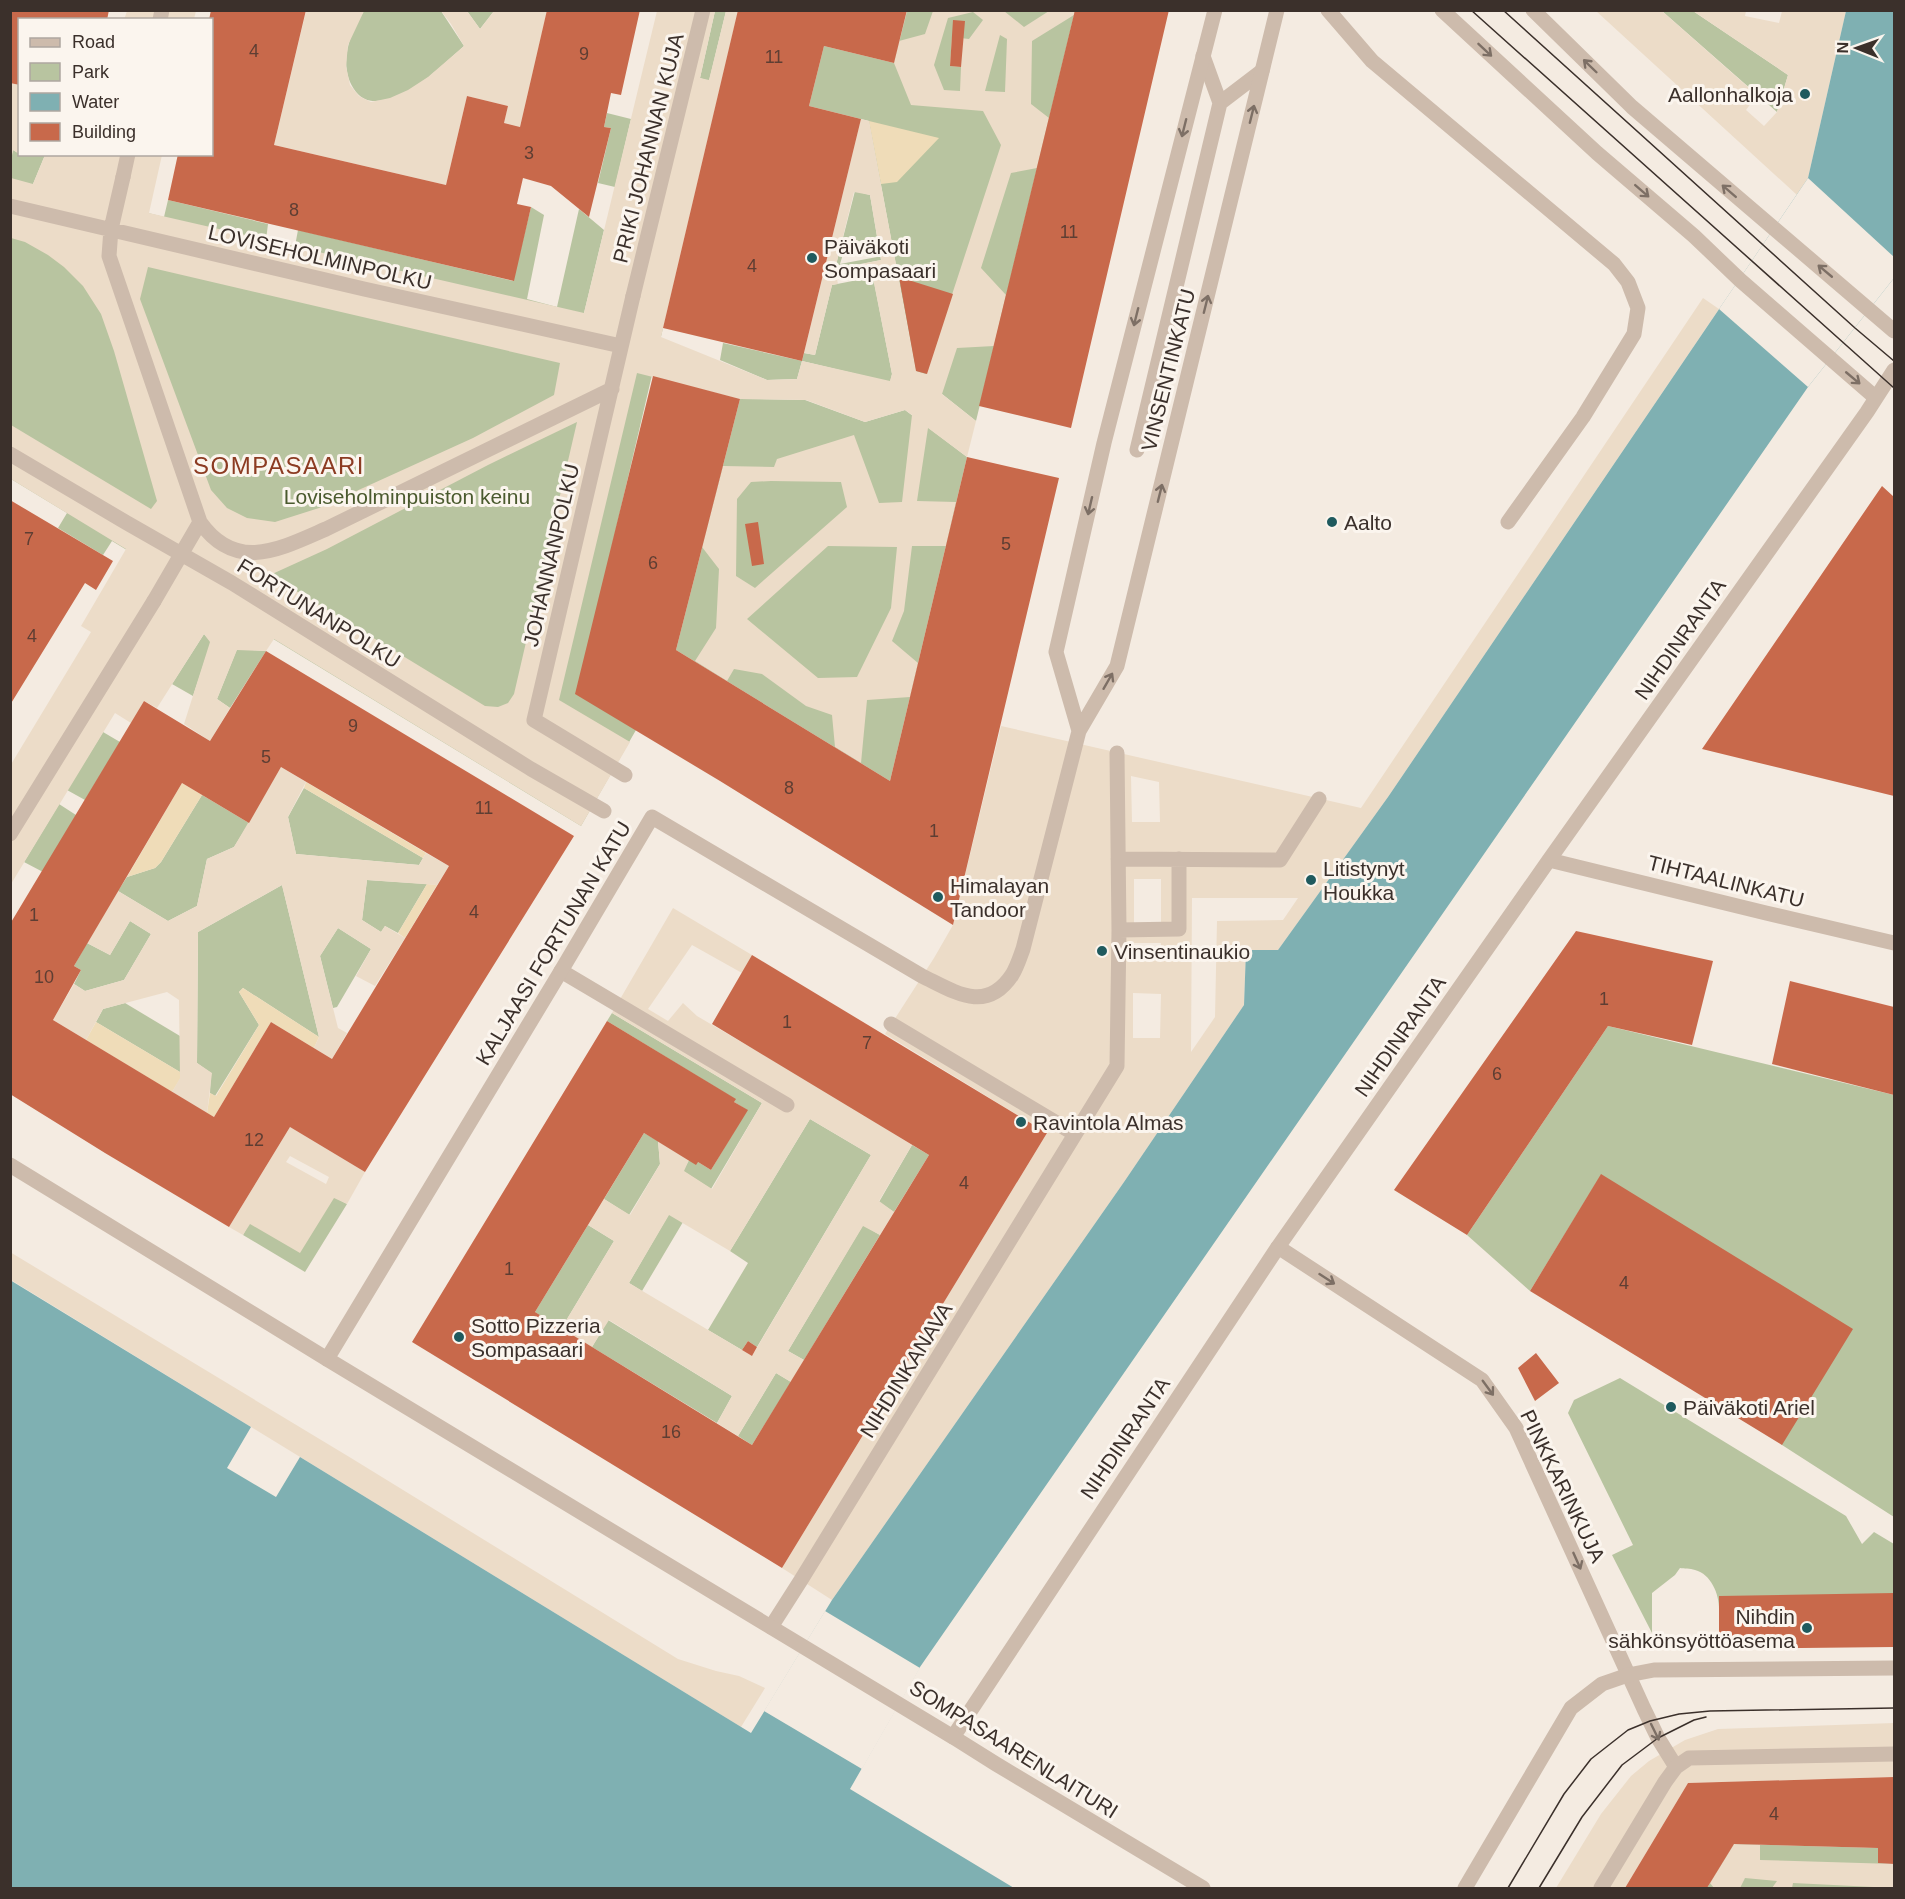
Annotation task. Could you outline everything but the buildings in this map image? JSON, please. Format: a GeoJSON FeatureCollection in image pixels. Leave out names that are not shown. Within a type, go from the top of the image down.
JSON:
{"type":"FeatureCollection","features":[{"type":"Feature","properties":{"kind":"street","name":"PRIKI JOHANNAN KUJA"},"geometry":{"type":"LineString","coordinates":[[633,296],[703,10]]}},
{"type":"Feature","properties":{"kind":"street","name":"VINSENTINKATU"},"geometry":{"type":"LineString","coordinates":[[1079,731],[1056,652],[1104,442],[1215,10]]}},
{"type":"Feature","properties":{"kind":"street","name":"VINSENTINKATU"},"geometry":{"type":"LineString","coordinates":[[922,976],[962,996],[980,998],[998,991],[1013,974],[1023,949],[1079,731],[1117,666],[1277,10]]}},
{"type":"Feature","properties":{"kind":"street"},"geometry":{"type":"LineString","coordinates":[[1328,10],[1372,61],[1614,264],[1628,282],[1638,308],[1634,334],[1583,417],[1508,522]]}},
{"type":"Feature","properties":{"kind":"street"},"geometry":{"type":"LineString","coordinates":[[1442,10],[1588,145],[1876,398]]}},
{"type":"Feature","properties":{"kind":"street"},"geometry":{"type":"LineString","coordinates":[[1533,10],[1632,107],[1894,331]]}},
{"type":"Feature","properties":{"kind":"street"},"geometry":{"type":"LineString","coordinates":[[1137,450],[1220,103],[1203,56]]}},
{"type":"Feature","properties":{"kind":"street"},"geometry":{"type":"LineString","coordinates":[[1220,103],[1262,71]]}},
{"type":"Feature","properties":{"kind":"street"},"geometry":{"type":"LineString","coordinates":[[128,156],[111,229],[109,256],[200,522],[219,544],[238,552],[257,553],[282,548],[326,529],[612,389]]}},
{"type":"Feature","properties":{"kind":"street","name":"LOVISEHOLMINPOLKU"},"geometry":{"type":"LineString","coordinates":[[10,206],[352,287],[621,346]]}},
{"type":"Feature","properties":{"kind":"street","name":"JOHANNANPOLKU"},"geometry":{"type":"LineString","coordinates":[[625,775],[534,720],[633,296]]}},
{"type":"Feature","properties":{"kind":"street","name":"NIHDINRANTA"},"geometry":{"type":"LineString","coordinates":[[953,1737],[1278,1247],[1894,370]]}},
{"type":"Feature","properties":{"kind":"street","name":"FORTUNANPOLKU"},"geometry":{"type":"LineString","coordinates":[[10,454],[232,583],[531,769],[604,811]]}},
{"type":"Feature","properties":{"kind":"street"},"geometry":{"type":"LineString","coordinates":[[10,834],[164,586],[200,522]]}},
{"type":"Feature","properties":{"kind":"street","name":"NIHDINKANAVA"},"geometry":{"type":"LineString","coordinates":[[771,1627],[1117,1066],[1119,930],[1117,753]]}},
{"type":"Feature","properties":{"kind":"street"},"geometry":{"type":"LineString","coordinates":[[1118,859],[1280,860],[1319,799]]}},
{"type":"Feature","properties":{"kind":"street","name":"KALJAASI FORTUNAN KATU"},"geometry":{"type":"LineString","coordinates":[[327,1359],[652,817],[922,976]]}},
{"type":"Feature","properties":{"kind":"street"},"geometry":{"type":"LineString","coordinates":[[1119,930],[1185,929],[1179,859]]}},
{"type":"Feature","properties":{"kind":"street","name":"TIHTAALINKATU"},"geometry":{"type":"LineString","coordinates":[[1549,860],[1894,943]]}},
{"type":"Feature","properties":{"kind":"street"},"geometry":{"type":"LineString","coordinates":[[561,971],[788,1105]]}},
{"type":"Feature","properties":{"kind":"street"},"geometry":{"type":"LineString","coordinates":[[891,1024],[1075,1134]]}},
{"type":"Feature","properties":{"kind":"street","name":"SOMPASAARENLAITURI"},"geometry":{"type":"LineString","coordinates":[[10,1165],[1203,1888]]}},
{"type":"Feature","properties":{"kind":"street","name":"PINKKARINKUJA"},"geometry":{"type":"LineString","coordinates":[[1278,1247],[1482,1380],[1516,1428],[1628,1675],[1658,1738],[1676,1767]]}},
{"type":"Feature","properties":{"kind":"street"},"geometry":{"type":"LineString","coordinates":[[1466,1888],[1571,1707],[1602,1684],[1628,1675],[1654,1670],[1894,1668]]}},
{"type":"Feature","properties":{"kind":"street"},"geometry":{"type":"LineString","coordinates":[[1601,1888],[1665,1782],[1676,1767],[1689,1758],[1894,1754]]}},
{"type":"Feature","properties":{"kind":"green space"},"geometry":{"type":"Polygon","coordinates":[[[364,11],[441,11],[464,46],[429,77],[410,90],[389,99],[367,100],[359,96],[350,83],[346,62],[350,40],[364,11]]]}},
{"type":"Feature","properties":{"kind":"green space"},"geometry":{"type":"Polygon","coordinates":[[[467,11],[494,11],[480,29],[467,11]]]}},
{"type":"Feature","properties":{"kind":"green space"},"geometry":{"type":"Polygon","coordinates":[[[715,11],[726,11],[709,81],[700,78],[715,11]]]}},
{"type":"Feature","properties":{"kind":"green space"},"geometry":{"type":"Polygon","coordinates":[[[907,11],[1075,11],[976,421],[916,371],[869,121],[809,106],[824,46],[894,63],[907,11]]]}},
{"type":"Feature","properties":{"kind":"green space"},"geometry":{"type":"Polygon","coordinates":[[[1662,11],[1693,11],[1788,75],[1777,112],[1662,11]]]}},
{"type":"Feature","properties":{"kind":"green space"},"geometry":{"type":"Polygon","coordinates":[[[607,113],[631,119],[615,187],[598,183],[611,128],[604,127],[607,113]]]}},
{"type":"Feature","properties":{"kind":"green space","name":"Loviseholminpuiston keinu"},"geometry":{"type":"Polygon","coordinates":[[[13,150],[18,153],[18,156],[45,156],[33,184],[164,217],[168,200],[268,224],[266,240],[295,246],[298,230],[513,281],[531,207],[544,215],[527,299],[557,307],[579,209],[604,230],[584,313],[663,328],[604,580],[636,730],[581,826],[112,541],[103,555],[58,528],[67,513],[11,479],[10,161],[13,150]]]}},
{"type":"Feature","properties":{"kind":"green space"},"geometry":{"type":"Polygon","coordinates":[[[855,191],[870,195],[881,260],[835,269],[855,191]],[[873,238],[846,244],[840,264],[877,257],[873,238]]]}},
{"type":"Feature","properties":{"kind":"green space"},"geometry":{"type":"Polygon","coordinates":[[[873,277],[892,374],[890,382],[802,361],[804,353],[815,355],[832,285],[873,277]]]}},
{"type":"Feature","properties":{"kind":"green space"},"geometry":{"type":"Polygon","coordinates":[[[723,343],[802,361],[797,379],[767,380],[720,360],[723,343]]]}},
{"type":"Feature","properties":{"kind":"green space"},"geometry":{"type":"Polygon","coordinates":[[[740,399],[805,400],[865,422],[905,410],[967,457],[890,781],[676,650],[740,399]]]}},
{"type":"Feature","properties":{"kind":"green space"},"geometry":{"type":"Polygon","coordinates":[[[204,634],[211,642],[193,696],[172,684],[204,634]]]}},
{"type":"Feature","properties":{"kind":"green space"},"geometry":{"type":"Polygon","coordinates":[[[237,649],[266,651],[230,708],[217,699],[237,649]]]}},
{"type":"Feature","properties":{"kind":"green space"},"geometry":{"type":"Polygon","coordinates":[[[103,732],[120,742],[85,800],[67,790],[103,732]]]}},
{"type":"Feature","properties":{"kind":"green space"},"geometry":{"type":"Polygon","coordinates":[[[304,788],[423,858],[419,865],[296,854],[288,817],[304,788]]]}},
{"type":"Feature","properties":{"kind":"green space"},"geometry":{"type":"Polygon","coordinates":[[[202,795],[249,823],[234,847],[207,859],[197,906],[168,921],[118,891],[127,877],[155,868],[161,862],[202,795]]]}},
{"type":"Feature","properties":{"kind":"green space"},"geometry":{"type":"Polygon","coordinates":[[[59,804],[76,815],[43,872],[24,862],[59,804]]]}},
{"type":"Feature","properties":{"kind":"green space"},"geometry":{"type":"Polygon","coordinates":[[[367,880],[427,884],[398,933],[385,926],[381,932],[362,920],[367,880]]]}},
{"type":"Feature","properties":{"kind":"green space"},"geometry":{"type":"Polygon","coordinates":[[[282,885],[319,1037],[243,988],[239,992],[259,1025],[215,1096],[210,1093],[211,1073],[197,1063],[198,932],[282,885]]]}},
{"type":"Feature","properties":{"kind":"green space"},"geometry":{"type":"Polygon","coordinates":[[[130,921],[151,934],[124,980],[85,991],[74,984],[81,970],[74,966],[87,943],[110,955],[130,921]]]}},
{"type":"Feature","properties":{"kind":"green space"},"geometry":{"type":"Polygon","coordinates":[[[338,928],[371,949],[337,1007],[333,1008],[320,956],[338,928]]]}},
{"type":"Feature","properties":{"kind":"green space"},"geometry":{"type":"Polygon","coordinates":[[[125,1003],[180,1036],[180,1072],[96,1022],[103,1009],[125,1003]]]}},
{"type":"Feature","properties":{"kind":"green space"},"geometry":{"type":"Polygon","coordinates":[[[612,1013],[762,1103],[711,1189],[683,1171],[689,1160],[698,1162],[711,1170],[747,1110],[734,1102],[735,1099],[607,1021],[612,1013]]]}},
{"type":"Feature","properties":{"kind":"green space"},"geometry":{"type":"Polygon","coordinates":[[[1608,1026],[1894,1095],[1894,1517],[1782,1445],[1601,1175],[1530,1291],[1467,1235],[1608,1026]]]}},
{"type":"Feature","properties":{"kind":"green space"},"geometry":{"type":"Polygon","coordinates":[[[810,1119],[871,1155],[757,1347],[748,1341],[742,1350],[708,1330],[748,1263],[730,1251],[810,1119]]]}},
{"type":"Feature","properties":{"kind":"green space"},"geometry":{"type":"Polygon","coordinates":[[[644,1133],[658,1141],[660,1164],[629,1215],[604,1199],[644,1133]]]}},
{"type":"Feature","properties":{"kind":"green space"},"geometry":{"type":"Polygon","coordinates":[[[912,1145],[929,1155],[894,1212],[879,1202],[912,1145]]]}},
{"type":"Feature","properties":{"kind":"green space"},"geometry":{"type":"Polygon","coordinates":[[[334,1197],[347,1204],[305,1272],[243,1235],[249,1223],[334,1197]]]}},
{"type":"Feature","properties":{"kind":"green space"},"geometry":{"type":"Polygon","coordinates":[[[669,1214],[683,1222],[642,1291],[629,1283],[669,1214]]]}},
{"type":"Feature","properties":{"kind":"green space"},"geometry":{"type":"Polygon","coordinates":[[[588,1225],[614,1241],[561,1329],[535,1312],[588,1225]]]}},
{"type":"Feature","properties":{"kind":"green space"},"geometry":{"type":"Polygon","coordinates":[[[863,1225],[880,1235],[804,1360],[788,1351],[863,1225]]]}},
{"type":"Feature","properties":{"kind":"green space"},"geometry":{"type":"Polygon","coordinates":[[[608,1320],[732,1396],[717,1423],[592,1347],[608,1320]]]}},
{"type":"Feature","properties":{"kind":"green space"},"geometry":{"type":"Polygon","coordinates":[[[776,1373],[791,1382],[752,1445],[738,1436],[776,1373]]]}},
{"type":"Feature","properties":{"kind":"green space"},"geometry":{"type":"Polygon","coordinates":[[[1620,1378],[1846,1516],[1862,1544],[1874,1532],[1894,1544],[1894,1606],[1719,1609],[1718,1597],[1710,1580],[1701,1572],[1680,1568],[1675,1575],[1652,1593],[1652,1633],[1612,1555],[1633,1545],[1568,1413],[1574,1400],[1620,1378]]]}},
{"type":"Feature","properties":{"kind":"green space"},"geometry":{"type":"Polygon","coordinates":[[[1734,1844],[1878,1848],[1878,1863],[1894,1864],[1894,1888],[1707,1888],[1734,1844]]]}},
{"type":"Feature","properties":{"kind":"sand"},"geometry":{"type":"Polygon","coordinates":[[[869,121],[939,138],[897,182],[881,184],[869,121]]]}},
{"type":"Feature","properties":{"kind":"sand"},"geometry":{"type":"Polygon","coordinates":[[[306,782],[426,853],[423,858],[304,788],[306,782]]]}},
{"type":"Feature","properties":{"kind":"sand"},"geometry":{"type":"Polygon","coordinates":[[[182,783],[202,795],[161,862],[155,868],[127,877],[182,783]]]}},
{"type":"Feature","properties":{"kind":"sand"},"geometry":{"type":"Polygon","coordinates":[[[427,884],[437,885],[405,938],[398,933],[427,884]]]}},
{"type":"Feature","properties":{"kind":"sand"},"geometry":{"type":"Polygon","coordinates":[[[243,988],[319,1037],[314,1048],[271,1022],[214,1117],[207,1113],[210,1093],[216,1096],[259,1025],[239,992],[243,988]]]}},
{"type":"Feature","properties":{"kind":"sand"},"geometry":{"type":"Polygon","coordinates":[[[96,1022],[180,1072],[180,1079],[172,1092],[86,1040],[96,1022]]]}},
{"type":"Feature","properties":{"kind":"shaded area"},"geometry":{"type":"Polygon","coordinates":[[[127,11],[196,11],[194,18],[125,18],[127,11]]]}},
{"type":"Feature","properties":{"kind":"shaded area"},"geometry":{"type":"Polygon","coordinates":[[[306,11],[364,11],[348,45],[346,66],[350,85],[359,96],[371,102],[390,98],[408,90],[428,77],[464,46],[441,11],[467,11],[480,29],[494,11],[547,11],[520,127],[504,123],[508,106],[467,96],[446,185],[274,145],[306,11]]]}},
{"type":"Feature","properties":{"kind":"shaded area"},"geometry":{"type":"Polygon","coordinates":[[[657,11],[715,11],[700,78],[709,80],[726,11],[738,11],[661,337],[767,380],[797,379],[802,361],[890,381],[892,374],[873,278],[851,281],[848,267],[881,260],[870,195],[854,192],[835,269],[838,284],[832,285],[815,355],[804,353],[861,119],[869,121],[916,371],[926,374],[1001,145],[983,111],[911,105],[894,63],[899,41],[925,34],[933,11],[1004,11],[1024,27],[1049,11],[1075,11],[1074,15],[1032,41],[1031,104],[1049,118],[1037,168],[1011,173],[981,268],[1006,295],[994,346],[957,348],[942,394],[976,421],[967,457],[928,428],[917,501],[956,502],[946,546],[912,546],[904,611],[892,641],[918,663],[910,697],[867,700],[861,763],[835,747],[832,715],[806,706],[762,674],[734,669],[727,681],[695,661],[716,628],[719,569],[702,547],[723,466],[774,467],[777,459],[854,435],[879,503],[902,502],[912,415],[905,410],[865,422],[806,400],[740,399],[637,373],[559,700],[630,742],[581,826],[274,639],[266,651],[237,650],[217,699],[230,708],[210,741],[184,724],[210,642],[204,634],[157,708],[144,701],[131,723],[115,713],[11,884],[10,766],[91,632],[81,626],[126,549],[11,479],[11,425],[151,509],[157,501],[114,351],[101,314],[83,286],[64,267],[25,242],[11,238],[11,178],[33,184],[45,156],[162,156],[149,213],[584,313],[657,11]],[[973,12],[948,18],[934,65],[944,90],[960,91],[961,67],[950,66],[952,37],[969,39],[983,20],[973,12]],[[1000,35],[985,91],[1005,92],[1007,39],[1000,35]],[[148,267],[140,299],[211,490],[227,508],[247,518],[275,522],[319,508],[473,438],[554,395],[560,363],[148,267]],[[577,422],[488,465],[327,549],[270,575],[485,706],[498,707],[508,703],[514,694],[577,422]],[[751,482],[737,499],[736,576],[755,588],[847,507],[841,482],[751,482]],[[828,546],[747,619],[818,678],[857,677],[891,608],[897,547],[828,546]]]}},
{"type":"Feature","properties":{"kind":"shaded area"},"geometry":{"type":"Polygon","coordinates":[[[1596,11],[1662,11],[1757,95],[1746,110],[1764,126],[1777,112],[1788,75],[1693,11],[1746,11],[1745,16],[1779,23],[1782,11],[1846,11],[1808,178],[1797,195],[1596,11]]]}},
{"type":"Feature","properties":{"kind":"shaded area"},"geometry":{"type":"Polygon","coordinates":[[[10,83],[18,85],[18,153],[13,150],[11,161],[10,83]]]}},
{"type":"Feature","properties":{"kind":"shaded area"},"geometry":{"type":"Polygon","coordinates":[[[1703,298],[1719,309],[1388,797],[1278,950],[1246,950],[1244,1005],[1124,1182],[832,1600],[782,1568],[1047,1133],[885,1034],[953,925],[1001,726],[1361,808],[1703,298]],[[1131,776],[1132,822],[1160,822],[1159,782],[1131,776]],[[1134,879],[1134,923],[1161,924],[1161,879],[1134,879]],[[1192,898],[1191,1052],[1215,1017],[1217,921],[1283,920],[1298,898],[1192,898]],[[1133,943],[1133,960],[1160,960],[1161,943],[1133,943]],[[1133,993],[1133,1038],[1160,1038],[1161,994],[1133,993]]]}},
{"type":"Feature","properties":{"kind":"shaded area"},"geometry":{"type":"Polygon","coordinates":[[[281,767],[306,782],[288,817],[296,854],[419,865],[426,853],[449,866],[437,885],[367,880],[362,920],[381,932],[385,926],[405,938],[375,986],[356,976],[371,949],[338,928],[320,956],[338,1028],[347,1033],[332,1059],[314,1048],[319,1037],[282,885],[198,932],[197,1063],[212,1073],[207,1113],[172,1092],[180,1078],[179,1000],[167,992],[103,1009],[86,1040],[53,1020],[74,984],[85,991],[124,980],[151,934],[130,921],[110,955],[87,943],[118,891],[168,921],[197,906],[207,859],[234,847],[281,767]]]}},
{"type":"Feature","properties":{"kind":"shaded area"},"geometry":{"type":"Polygon","coordinates":[[[673,908],[752,955],[742,973],[692,945],[648,1009],[668,1021],[683,1003],[697,1016],[912,1145],[879,1201],[894,1212],[880,1235],[863,1226],[788,1351],[804,1360],[791,1382],[776,1373],[738,1436],[717,1423],[732,1396],[609,1320],[592,1347],[561,1329],[614,1241],[588,1225],[604,1199],[630,1215],[660,1164],[658,1141],[689,1160],[684,1171],[712,1189],[762,1103],[612,1013],[673,908]],[[810,1119],[730,1251],[669,1215],[629,1283],[752,1356],[871,1155],[810,1119]]]}},
{"type":"Feature","properties":{"kind":"shaded area"},"geometry":{"type":"Polygon","coordinates":[[[290,1127],[365,1172],[347,1204],[334,1198],[300,1253],[250,1224],[243,1235],[229,1227],[290,1127]],[[290,1156],[286,1162],[326,1184],[329,1177],[290,1156]]]}},
{"type":"Feature","properties":{"kind":"shaded area"},"geometry":{"type":"Polygon","coordinates":[[[10,1252],[678,1659],[739,1676],[765,1688],[741,1727],[11,1280],[10,1252]]]}},
{"type":"Feature","properties":{"kind":"shaded area"},"geometry":{"type":"Polygon","coordinates":[[[1894,1723],[1894,1777],[1688,1783],[1625,1888],[1556,1888],[1601,1814],[1631,1776],[1649,1761],[1685,1740],[1718,1729],[1894,1723]]]}},
{"type":"Feature","properties":{"kind":"shaded area"},"geometry":{"type":"Polygon","coordinates":[[[1734,1844],[1760,1845],[1760,1860],[1894,1864],[1894,1888],[1793,1883],[1792,1888],[1772,1888],[1777,1881],[1745,1878],[1740,1888],[1714,1888],[1710,1883],[1734,1844]]]}},
{"type":"Feature","properties":{"kind":"water"},"geometry":{"type":"Polygon","coordinates":[[[1846,11],[1894,11],[1894,278],[1808,387],[920,1667],[850,1789],[1014,1888],[11,1888],[10,1280],[251,1427],[227,1468],[276,1497],[300,1457],[751,1733],[832,1600],[1124,1182],[1244,1005],[1246,950],[1278,950],[1388,797],[1808,178],[1846,11]]]}},
{"type":"Feature","properties":{"kind":"pier"},"geometry":{"type":"Polygon","coordinates":[[[1808,178],[1894,257],[1894,278],[1808,387],[1719,309],[1808,178]]]}},
{"type":"Feature","properties":{"kind":"pier"},"geometry":{"type":"Polygon","coordinates":[[[825,1611],[920,1668],[862,1769],[764,1711],[825,1611]]]}},
{"type":"Feature","properties":{"kind":"tram line"},"geometry":{"type":"LineString","coordinates":[[1471,10],[1894,388]]}},
{"type":"Feature","properties":{"kind":"tram line"},"geometry":{"type":"LineString","coordinates":[[1503,10],[1894,361]]}},
{"type":"Feature","properties":{"kind":"tram line"},"geometry":{"type":"LineString","coordinates":[[1508,1888],[1564,1794],[1591,1759],[1628,1730],[1650,1721],[1679,1714],[1710,1711],[1894,1708]]}},
{"type":"Feature","properties":{"kind":"tram line"},"geometry":{"type":"LineString","coordinates":[[1539,1888],[1582,1817],[1622,1765],[1658,1738],[1694,1720],[1706,1717]]}},
{"type":"Feature","properties":{"kind":"place","name":"Aallonhalkoja"},"geometry":{"type":"Point","coordinates":[1805,94]}},
{"type":"Feature","properties":{"kind":"place","name":"Päiväkoti Sompasaari"},"geometry":{"type":"Point","coordinates":[812,258]}},
{"type":"Feature","properties":{"kind":"place","name":"Aalto"},"geometry":{"type":"Point","coordinates":[1332,522]}},
{"type":"Feature","properties":{"kind":"place","name":"Litistynyt Houkka"},"geometry":{"type":"Point","coordinates":[1311,880]}},
{"type":"Feature","properties":{"kind":"place","name":"Himalayan Tandoor"},"geometry":{"type":"Point","coordinates":[938,897]}},
{"type":"Feature","properties":{"kind":"place","name":"Vinsentinaukio"},"geometry":{"type":"Point","coordinates":[1102,951]}},
{"type":"Feature","properties":{"kind":"place","name":"Ravintola Almas"},"geometry":{"type":"Point","coordinates":[1021,1122]}},
{"type":"Feature","properties":{"kind":"place","name":"Sotto Pizzeria Sompasaari"},"geometry":{"type":"Point","coordinates":[459,1337]}},
{"type":"Feature","properties":{"kind":"place","name":"Päiväkoti Ariel"},"geometry":{"type":"Point","coordinates":[1671,1407]}},
{"type":"Feature","properties":{"kind":"place","name":"Nihdin sähkönsyöttöasema"},"geometry":{"type":"Point","coordinates":[1807,1628]}},
{"type":"Feature","properties":{"kind":"district","name":"SOMPASAARI"},"geometry":{"type":"Point","coordinates":[279,465]}}]}
